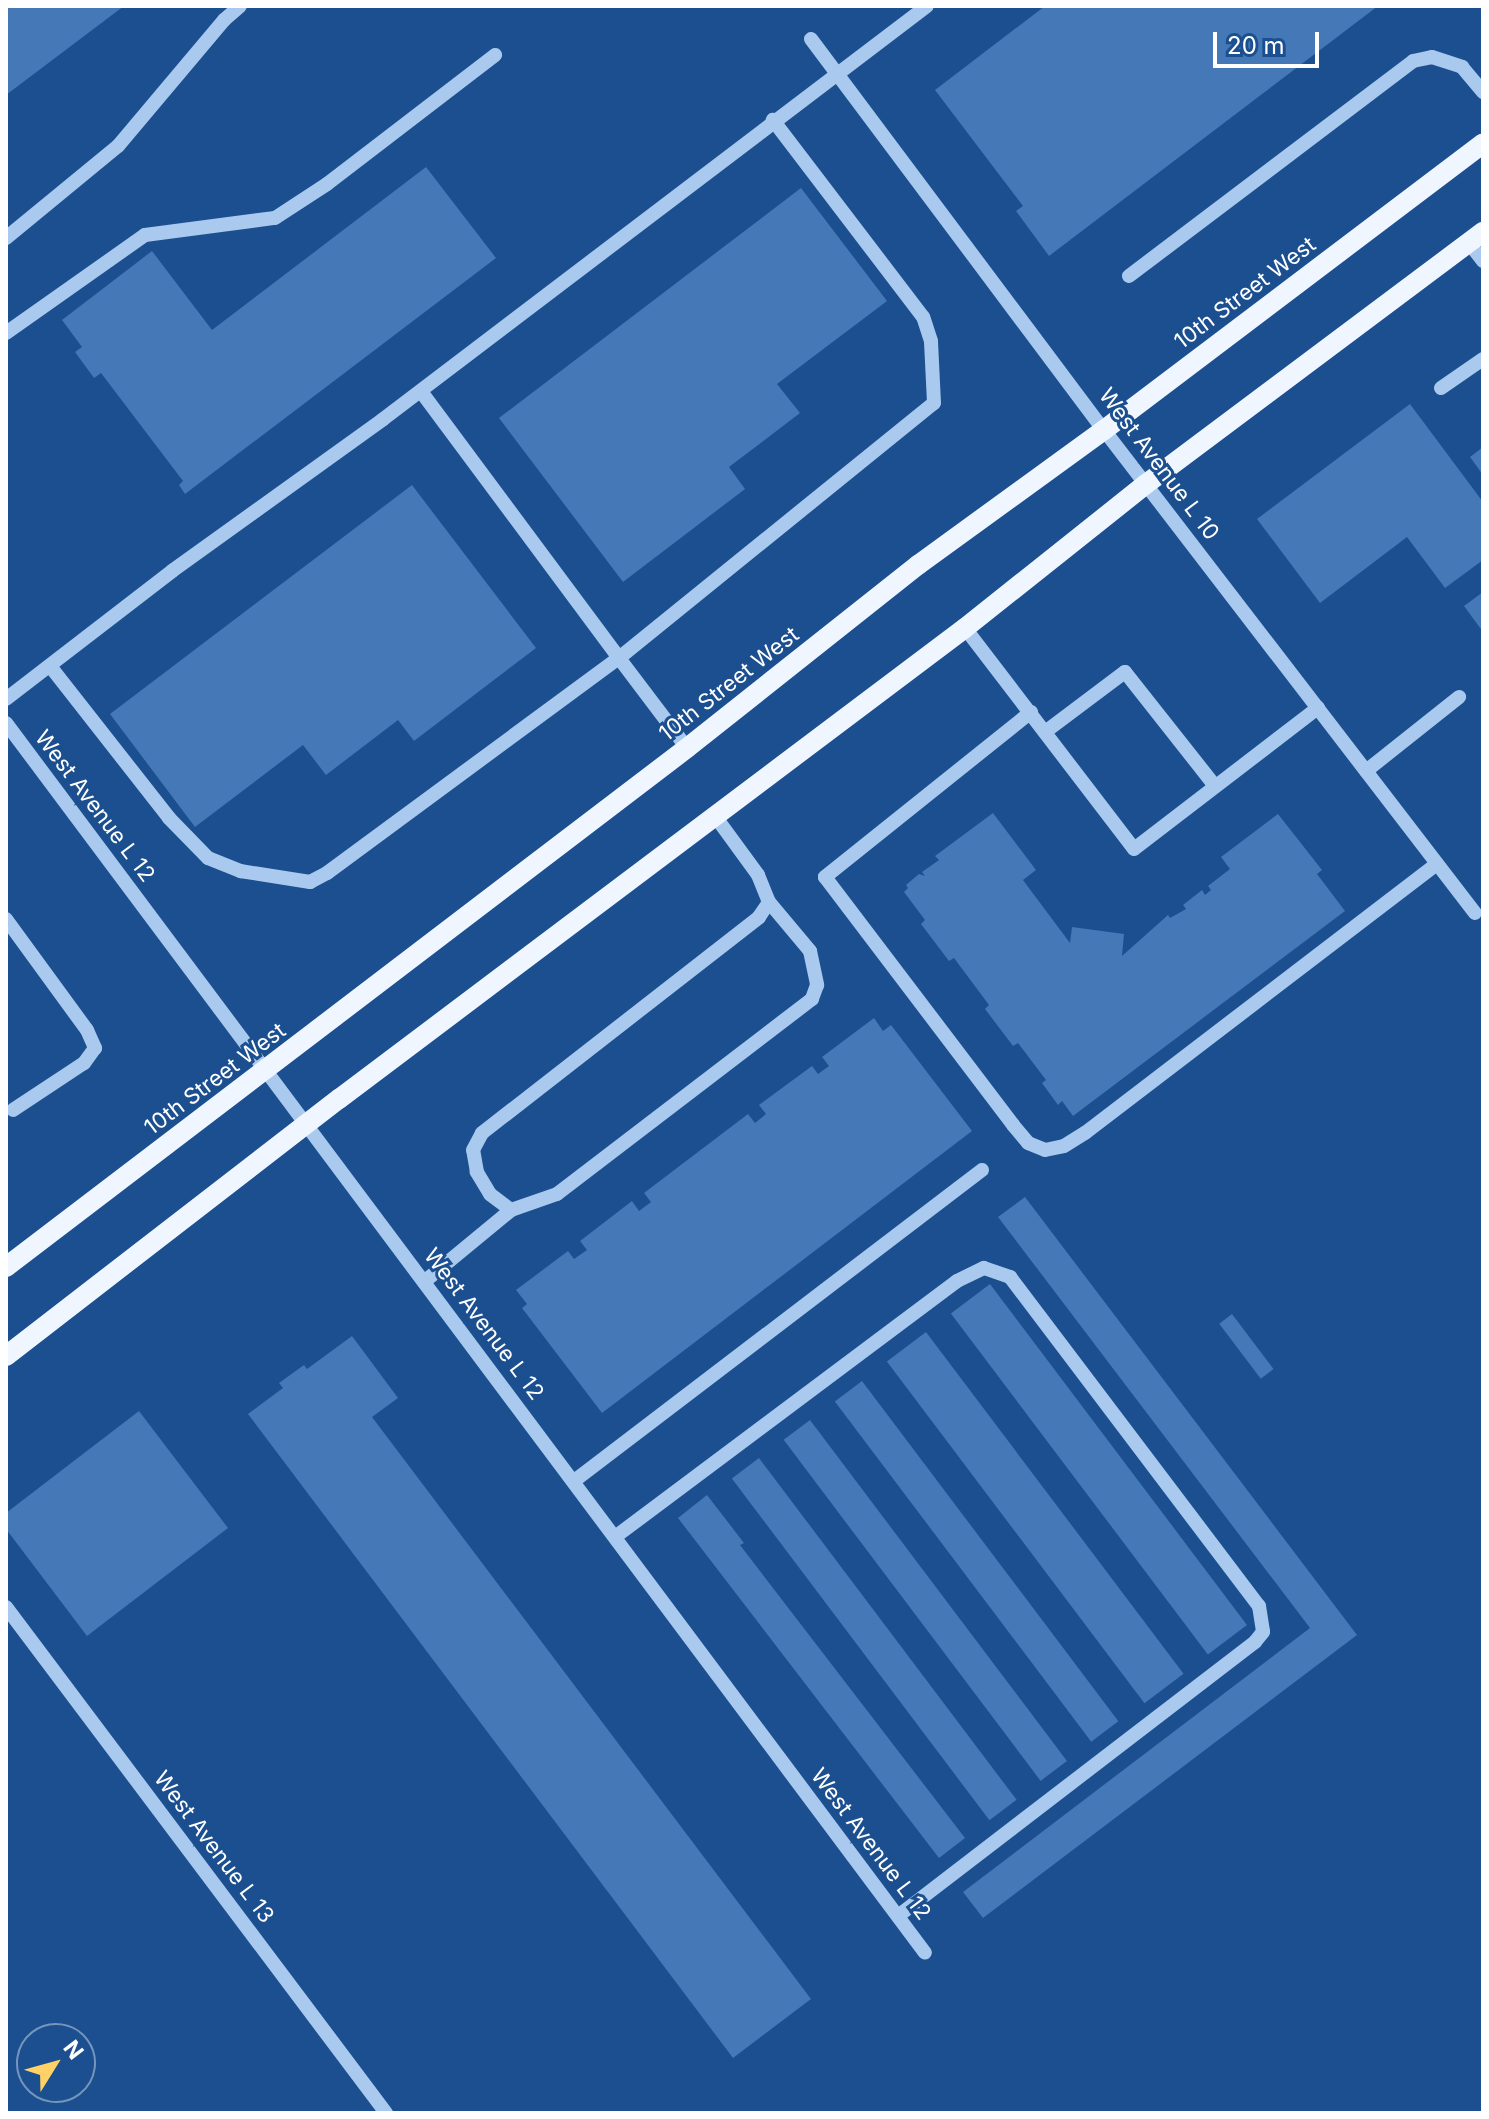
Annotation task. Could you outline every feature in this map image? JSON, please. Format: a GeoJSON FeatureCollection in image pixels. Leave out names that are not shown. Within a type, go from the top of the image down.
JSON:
{"type":"FeatureCollection","features":[{"type":"Feature","properties":{"kind":"main road","name":"10th Street West"},"geometry":{"type":"LineString","coordinates":[[6,1267],[687,748],[918,565],[1104,430],[1483,143]]}},
{"type":"Feature","properties":{"kind":"main road"},"geometry":{"type":"LineString","coordinates":[[6,1356],[306,1124],[965,628],[1146,484],[1476,238]]}},
{"type":"Feature","properties":{"kind":"street"},"geometry":{"type":"LineString","coordinates":[[6,238],[118,146],[224,20],[240,6]]}},
{"type":"Feature","properties":{"kind":"street"},"geometry":{"type":"LineString","coordinates":[[6,699],[172,571],[421,391],[836,72],[927,6]]}},
{"type":"Feature","properties":{"kind":"street","name":"West Avenue L 10"},"geometry":{"type":"LineString","coordinates":[[811,39],[1104,430],[1475,913]]}},
{"type":"Feature","properties":{"kind":"street"},"geometry":{"type":"LineString","coordinates":[[6,333],[145,235],[275,218],[327,184],[495,55]]}},
{"type":"Feature","properties":{"kind":"street"},"geometry":{"type":"LineString","coordinates":[[1129,276],[1413,61],[1432,57],[1462,67],[1483,92]]}},
{"type":"Feature","properties":{"kind":"street"},"geometry":{"type":"LineString","coordinates":[[50,666],[169,818],[208,858],[240,871],[310,882],[327,873],[619,658],[934,403],[931,341],[923,317],[773,120]]}},
{"type":"Feature","properties":{"kind":"street"},"geometry":{"type":"LineString","coordinates":[[1476,238],[1483,261]]}},
{"type":"Feature","properties":{"kind":"street"},"geometry":{"type":"LineString","coordinates":[[1441,388],[1483,359]]}},
{"type":"Feature","properties":{"kind":"street"},"geometry":{"type":"LineString","coordinates":[[421,391],[687,748]]}},
{"type":"Feature","properties":{"kind":"street"},"geometry":{"type":"LineString","coordinates":[[965,628],[1134,849],[1318,708]]}},
{"type":"Feature","properties":{"kind":"street"},"geometry":{"type":"LineString","coordinates":[[1045,732],[1125,672],[1215,786]]}},
{"type":"Feature","properties":{"kind":"street"},"geometry":{"type":"LineString","coordinates":[[1366,771],[1459,697]]}},
{"type":"Feature","properties":{"kind":"street"},"geometry":{"type":"LineString","coordinates":[[1031,712],[825,877],[1013,1125],[1028,1143],[1045,1150],[1064,1146],[1085,1133],[1437,864]]}},
{"type":"Feature","properties":{"kind":"street","name":"West Avenue L 12"},"geometry":{"type":"LineString","coordinates":[[6,723],[925,1953]]}},
{"type":"Feature","properties":{"kind":"street"},"geometry":{"type":"LineString","coordinates":[[425,1281],[511,1210],[557,1194],[812,999],[817,985],[810,951],[769,902],[758,875],[715,816]]}},
{"type":"Feature","properties":{"kind":"street"},"geometry":{"type":"LineString","coordinates":[[511,1210],[490,1194],[477,1172],[473,1150],[482,1133],[759,917],[769,902]]}},
{"type":"Feature","properties":{"kind":"street"},"geometry":{"type":"LineString","coordinates":[[6,919],[87,1030],[95,1048],[84,1063],[8,1109]]}},
{"type":"Feature","properties":{"kind":"street"},"geometry":{"type":"LineString","coordinates":[[574,1481],[982,1170]]}},
{"type":"Feature","properties":{"kind":"street"},"geometry":{"type":"LineString","coordinates":[[615,1537],[957,1281],[984,1268],[1010,1277],[1259,1606],[1263,1632],[1255,1642],[898,1916]]}},
{"type":"Feature","properties":{"kind":"street","name":"West Avenue L 13"},"geometry":{"type":"LineString","coordinates":[[6,1607],[386,2113]]}},
{"type":"Feature","properties":{"kind":"building"},"geometry":{"type":"Polygon","coordinates":[[[6,6],[124,6],[6,95],[6,6]]]}},
{"type":"Feature","properties":{"kind":"building"},"geometry":{"type":"Polygon","coordinates":[[[1045,6],[1378,6],[1049,256],[1016,211],[1023,206],[935,90],[1045,6]]]}},
{"type":"Feature","properties":{"kind":"building"},"geometry":{"type":"Polygon","coordinates":[[[426,167],[496,258],[185,494],[179,485],[183,481],[101,373],[94,378],[75,352],[82,347],[62,320],[152,251],[212,330],[426,167]]]}},
{"type":"Feature","properties":{"kind":"building"},"geometry":{"type":"Polygon","coordinates":[[[801,188],[887,301],[777,384],[800,413],[729,467],[745,489],[623,582],[499,418],[801,188]]]}},
{"type":"Feature","properties":{"kind":"building"},"geometry":{"type":"Polygon","coordinates":[[[1410,404],[1483,502],[1483,560],[1445,588],[1407,537],[1320,603],[1257,519],[1410,404]]]}},
{"type":"Feature","properties":{"kind":"building"},"geometry":{"type":"Polygon","coordinates":[[[1483,447],[1483,475],[1470,457],[1483,447]]]}},
{"type":"Feature","properties":{"kind":"building"},"geometry":{"type":"Polygon","coordinates":[[[412,485],[536,648],[414,741],[398,720],[326,775],[303,745],[195,827],[110,714],[412,485]]]}},
{"type":"Feature","properties":{"kind":"building"},"geometry":{"type":"Polygon","coordinates":[[[1483,592],[1483,632],[1464,606],[1483,592]]]}},
{"type":"Feature","properties":{"kind":"building"},"geometry":{"type":"Polygon","coordinates":[[[993,813],[1036,870],[1023,880],[1070,943],[1072,927],[1124,934],[1122,956],[1168,915],[1170,918],[1186,909],[1183,905],[1202,890],[1205,895],[1211,890],[1208,886],[1230,869],[1221,857],[1278,814],[1322,870],[1317,874],[1345,911],[1073,1116],[1062,1101],[1058,1105],[1042,1083],[1046,1080],[1018,1043],[1013,1046],[985,1009],[989,1005],[954,958],[949,961],[921,924],[925,920],[904,892],[908,888],[906,885],[919,874],[925,876],[922,872],[939,860],[935,856],[993,813]]]}},
{"type":"Feature","properties":{"kind":"building"},"geometry":{"type":"Polygon","coordinates":[[[874,1018],[883,1031],[891,1025],[972,1131],[602,1413],[522,1308],[527,1304],[516,1290],[568,1251],[574,1259],[587,1250],[580,1241],[632,1201],[639,1211],[651,1202],[644,1193],[748,1114],[755,1123],[766,1114],[759,1105],[812,1066],[818,1074],[829,1066],[822,1057],[874,1018]]]}},
{"type":"Feature","properties":{"kind":"building"},"geometry":{"type":"Polygon","coordinates":[[[1025,1197],[1357,1635],[983,1918],[963,1892],[1310,1628],[998,1217],[1025,1197]]]}},
{"type":"Feature","properties":{"kind":"building"},"geometry":{"type":"Polygon","coordinates":[[[990,1284],[1247,1625],[1208,1655],[951,1313],[990,1284]]]}},
{"type":"Feature","properties":{"kind":"building"},"geometry":{"type":"Polygon","coordinates":[[[1232,1314],[1274,1369],[1261,1379],[1219,1324],[1232,1314]]]}},
{"type":"Feature","properties":{"kind":"building"},"geometry":{"type":"Polygon","coordinates":[[[926,1332],[1184,1674],[1144,1703],[887,1361],[926,1332]]]}},
{"type":"Feature","properties":{"kind":"building"},"geometry":{"type":"Polygon","coordinates":[[[352,1336],[398,1398],[372,1417],[811,1999],[733,2058],[248,1414],[283,1388],[279,1383],[304,1365],[307,1369],[352,1336]]]}},
{"type":"Feature","properties":{"kind":"building"},"geometry":{"type":"Polygon","coordinates":[[[862,1381],[1118,1721],[1091,1742],[835,1401],[862,1381]]]}},
{"type":"Feature","properties":{"kind":"building"},"geometry":{"type":"Polygon","coordinates":[[[139,1411],[228,1528],[87,1636],[6,1529],[6,1513],[139,1411]]]}},
{"type":"Feature","properties":{"kind":"building"},"geometry":{"type":"Polygon","coordinates":[[[810,1420],[1067,1761],[1041,1781],[784,1440],[810,1420]]]}},
{"type":"Feature","properties":{"kind":"building"},"geometry":{"type":"Polygon","coordinates":[[[759,1458],[1017,1800],[989,1820],[732,1478],[759,1458]]]}},
{"type":"Feature","properties":{"kind":"building"},"geometry":{"type":"Polygon","coordinates":[[[707,1495],[744,1543],[740,1545],[965,1838],[939,1858],[678,1518],[707,1495]]]}}]}
